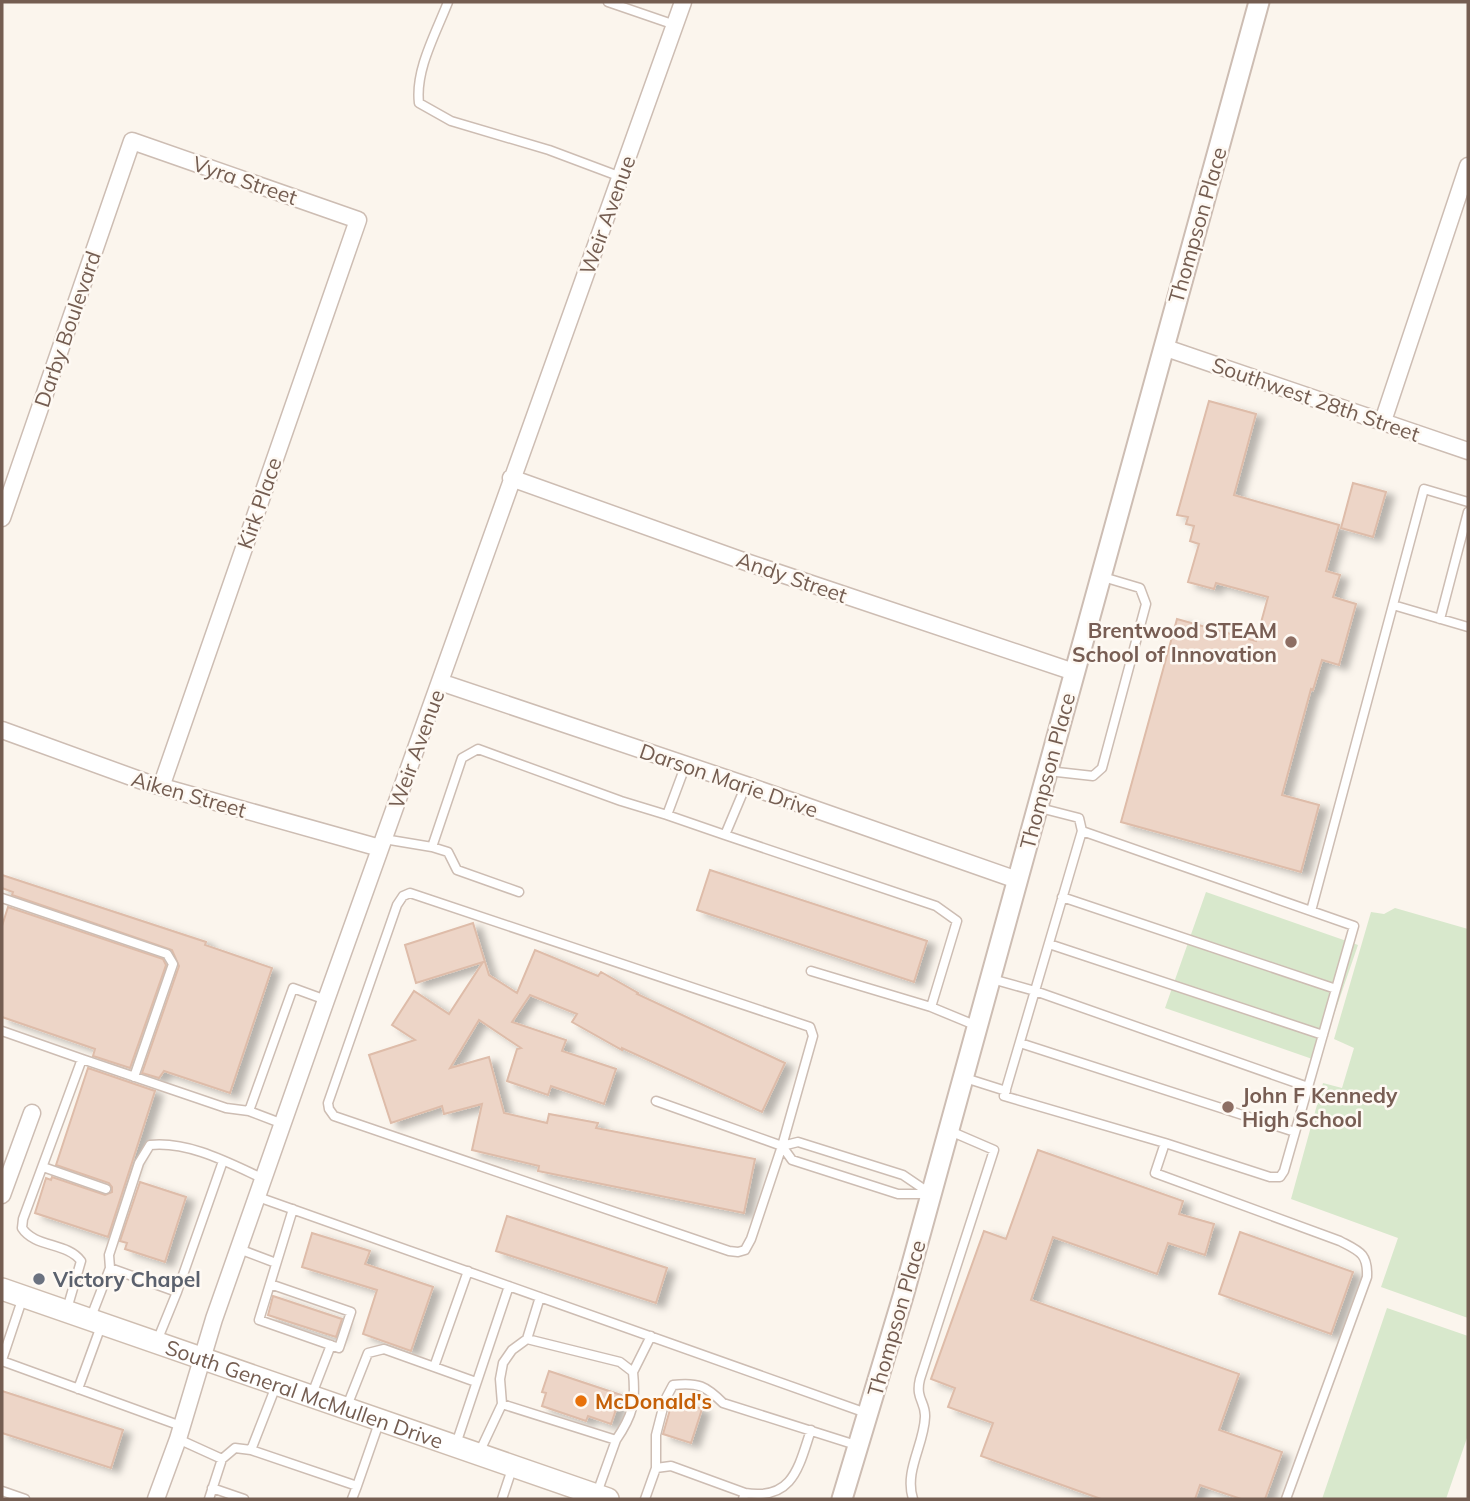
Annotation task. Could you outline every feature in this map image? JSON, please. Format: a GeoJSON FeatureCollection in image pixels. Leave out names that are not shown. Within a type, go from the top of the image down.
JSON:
{"type":"FeatureCollection","features":[{"type":"Feature","properties":{"kind":"main road","name":"South General McMullen Drive"},"geometry":{"type":"LineString","coordinates":[[2,1289],[602,1497]]}},
{"type":"Feature","properties":{"kind":"street","name":"Weir Avenue"},"geometry":{"type":"LineString","coordinates":[[156,1499],[282,1124],[683,2]]}},
{"type":"Feature","properties":{"kind":"street","name":"Thompson Place"},"geometry":{"type":"LineString","coordinates":[[842,1499],[869,1414],[949,1131],[1259,2]]}},
{"type":"Feature","properties":{"kind":"street","name":"Vyra Street"},"geometry":{"type":"LineString","coordinates":[[132,141],[358,220]]}},
{"type":"Feature","properties":{"kind":"street","name":"Darby Boulevard"},"geometry":{"type":"LineString","coordinates":[[2,518],[132,141]]}},
{"type":"Feature","properties":{"kind":"street"},"geometry":{"type":"LineString","coordinates":[[1383,421],[1468,166]]}},
{"type":"Feature","properties":{"kind":"street","name":"Kirk Place"},"geometry":{"type":"LineString","coordinates":[[161,787],[358,220]]}},
{"type":"Feature","properties":{"kind":"street","name":"Southwest 28th Street"},"geometry":{"type":"LineString","coordinates":[[1163,347],[1468,451]]}},
{"type":"Feature","properties":{"kind":"street","name":"Andy Street"},"geometry":{"type":"LineString","coordinates":[[511,478],[746,562],[1074,672]]}},
{"type":"Feature","properties":{"kind":"street","name":"Darson Marie Drive"},"geometry":{"type":"LineString","coordinates":[[440,682],[686,764],[1017,880]]}},
{"type":"Feature","properties":{"kind":"street","name":"Aiken Street"},"geometry":{"type":"LineString","coordinates":[[2,730],[161,787],[382,844]]}},
{"type":"Feature","properties":{"kind":"street"},"geometry":{"type":"LineString","coordinates":[[2,1195],[32,1113]]}},
{"type":"Feature","properties":{"kind":"lane"},"geometry":{"type":"LineString","coordinates":[[447,2],[422,70],[419,103],[451,121],[549,150],[621,177]]}},
{"type":"Feature","properties":{"kind":"lane"},"geometry":{"type":"LineString","coordinates":[[608,2],[674,26]]}},
{"type":"Feature","properties":{"kind":"lane"},"geometry":{"type":"LineString","coordinates":[[1311,911],[1424,489],[1468,502]]}},
{"type":"Feature","properties":{"kind":"lane"},"geometry":{"type":"LineString","coordinates":[[1440,619],[1468,512]]}},
{"type":"Feature","properties":{"kind":"lane"},"geometry":{"type":"LineString","coordinates":[[1458,553],[1468,556]]}},
{"type":"Feature","properties":{"kind":"lane"},"geometry":{"type":"LineString","coordinates":[[1048,771],[1093,776],[1102,768],[1146,604],[1140,588],[1101,577]]}},
{"type":"Feature","properties":{"kind":"lane"},"geometry":{"type":"LineString","coordinates":[[1393,605],[1468,626]]}},
{"type":"Feature","properties":{"kind":"lane"},"geometry":{"type":"LineString","coordinates":[[432,848],[462,758],[478,749],[621,801],[936,906],[957,921],[931,1007]]}},
{"type":"Feature","properties":{"kind":"lane"},"geometry":{"type":"LineString","coordinates":[[667,815],[686,764]]}},
{"type":"Feature","properties":{"kind":"lane"},"geometry":{"type":"LineString","coordinates":[[725,835],[746,785]]}},
{"type":"Feature","properties":{"kind":"lane"},"geometry":{"type":"LineString","coordinates":[[1005,1093],[1082,831],[1079,818],[1038,807]]}},
{"type":"Feature","properties":{"kind":"lane"},"geometry":{"type":"LineString","coordinates":[[962,1077],[1270,1177],[1280,1177],[1284,1171],[1354,926],[1082,831]]}},
{"type":"Feature","properties":{"kind":"lane"},"geometry":{"type":"LineString","coordinates":[[382,844],[448,852],[457,870],[519,892]]}},
{"type":"Feature","properties":{"kind":"lane"},"geometry":{"type":"LineString","coordinates":[[410,893],[810,1027],[813,1036],[782,1146],[751,1239],[746,1250],[738,1252],[334,1116],[328,1103],[397,905],[403,896],[410,893]]}},
{"type":"Feature","properties":{"kind":"lane"},"geometry":{"type":"LineString","coordinates":[[1062,897],[1336,989]]}},
{"type":"Feature","properties":{"kind":"lane"},"geometry":{"type":"LineString","coordinates":[[2,898],[167,954],[173,964],[134,1077]]}},
{"type":"Feature","properties":{"kind":"lane"},"geometry":{"type":"LineString","coordinates":[[1049,944],[1323,1035]]}},
{"type":"Feature","properties":{"kind":"lane"},"geometry":{"type":"LineString","coordinates":[[811,971],[931,1007],[976,1026]]}},
{"type":"Feature","properties":{"kind":"lane"},"geometry":{"type":"LineString","coordinates":[[989,979],[1035,991],[1308,1087]]}},
{"type":"Feature","properties":{"kind":"lane"},"geometry":{"type":"LineString","coordinates":[[248,1111],[293,988],[326,1000]]}},
{"type":"Feature","properties":{"kind":"lane"},"geometry":{"type":"LineString","coordinates":[[2,1031],[226,1108],[248,1111],[282,1124]]}},
{"type":"Feature","properties":{"kind":"lane"},"geometry":{"type":"LineString","coordinates":[[1020,1043],[1295,1132]]}},
{"type":"Feature","properties":{"kind":"lane"},"geometry":{"type":"LineString","coordinates":[[66,1311],[82,1261],[76,1254],[27,1236],[22,1228],[82,1059]]}},
{"type":"Feature","properties":{"kind":"lane"},"geometry":{"type":"LineString","coordinates":[[656,1101],[782,1146],[798,1142],[903,1175],[930,1194]]}},
{"type":"Feature","properties":{"kind":"lane"},"geometry":{"type":"LineString","coordinates":[[913,1499],[910,1477],[926,1413],[917,1392],[919,1379],[994,1150],[949,1131]]}},
{"type":"Feature","properties":{"kind":"lane"},"geometry":{"type":"LineString","coordinates":[[78,1389],[110,1268],[108,1255],[139,1163],[150,1144],[171,1143],[264,1179]]}},
{"type":"Feature","properties":{"kind":"lane"},"geometry":{"type":"LineString","coordinates":[[1165,1143],[1155,1173],[1340,1241],[1361,1252],[1368,1263],[1367,1277],[1286,1499]]}},
{"type":"Feature","properties":{"kind":"lane"},"geometry":{"type":"LineString","coordinates":[[782,1146],[792,1160],[898,1194],[930,1194]]}},
{"type":"Feature","properties":{"kind":"lane"},"geometry":{"type":"LineString","coordinates":[[156,1343],[223,1161]]}},
{"type":"Feature","properties":{"kind":"lane"},"geometry":{"type":"LineString","coordinates":[[43,1167],[106,1189]]}},
{"type":"Feature","properties":{"kind":"lane"},"geometry":{"type":"LineString","coordinates":[[258,1197],[869,1414]]}},
{"type":"Feature","properties":{"kind":"lane"},"geometry":{"type":"LineString","coordinates":[[270,1284],[310,1298],[326,1309],[351,1312],[339,1348],[317,1335],[281,1323],[259,1320],[276,1263],[293,1209]]}},
{"type":"Feature","properties":{"kind":"lane"},"geometry":{"type":"LineString","coordinates":[[239,1249],[276,1263]]}},
{"type":"Feature","properties":{"kind":"lane"},"geometry":{"type":"LineString","coordinates":[[110,1268],[177,1292]]}},
{"type":"Feature","properties":{"kind":"lane"},"geometry":{"type":"LineString","coordinates":[[434,1367],[468,1271]]}},
{"type":"Feature","properties":{"kind":"lane"},"geometry":{"type":"LineString","coordinates":[[455,1447],[509,1286]]}},
{"type":"Feature","properties":{"kind":"lane"},"geometry":{"type":"LineString","coordinates":[[288,1301],[292,1291]]}},
{"type":"Feature","properties":{"kind":"lane"},"geometry":{"type":"LineString","coordinates":[[23,1297],[2,1361],[78,1389],[179,1433],[222,1459]]}},
{"type":"Feature","properties":{"kind":"lane"},"geometry":{"type":"LineString","coordinates":[[478,1454],[502,1404],[500,1379],[503,1363],[512,1350],[527,1339],[540,1297]]}},
{"type":"Feature","properties":{"kind":"lane"},"geometry":{"type":"LineString","coordinates":[[307,1307],[310,1298]]}},
{"type":"Feature","properties":{"kind":"lane"},"geometry":{"type":"LineString","coordinates":[[602,1497],[616,1440],[635,1403],[633,1372],[651,1336]]}},
{"type":"Feature","properties":{"kind":"lane"},"geometry":{"type":"LineString","coordinates":[[527,1339],[620,1362],[633,1372]]}},
{"type":"Feature","properties":{"kind":"lane"},"geometry":{"type":"LineString","coordinates":[[310,1396],[331,1345]]}},
{"type":"Feature","properties":{"kind":"lane"},"geometry":{"type":"LineString","coordinates":[[346,1409],[368,1353],[384,1349],[476,1382]]}},
{"type":"Feature","properties":{"kind":"lane"},"geometry":{"type":"LineString","coordinates":[[645,1499],[656,1468],[656,1435],[665,1400],[673,1385],[692,1383],[710,1390],[723,1403],[859,1446]]}},
{"type":"Feature","properties":{"kind":"lane"},"geometry":{"type":"LineString","coordinates":[[251,1450],[277,1385]]}},
{"type":"Feature","properties":{"kind":"lane"},"geometry":{"type":"LineString","coordinates":[[502,1404],[616,1440]]}},
{"type":"Feature","properties":{"kind":"lane"},"geometry":{"type":"LineString","coordinates":[[352,1499],[380,1420]]}},
{"type":"Feature","properties":{"kind":"lane"},"geometry":{"type":"LineString","coordinates":[[656,1468],[671,1466],[744,1496],[761,1498],[780,1492],[794,1482],[811,1430]]}},
{"type":"Feature","properties":{"kind":"lane"},"geometry":{"type":"LineString","coordinates":[[209,1499],[222,1459],[235,1448],[251,1450],[357,1486]]}},
{"type":"Feature","properties":{"kind":"lane"},"geometry":{"type":"LineString","coordinates":[[502,1499],[513,1466]]}},
{"type":"Feature","properties":{"kind":"lane"},"geometry":{"type":"LineString","coordinates":[[212,1488],[244,1499]]}},
{"type":"Feature","properties":{"kind":"lane"},"geometry":{"type":"LineString","coordinates":[[2,1491],[25,1499]]}},
{"type":"Feature","properties":{"kind":"green space"},"geometry":{"type":"Polygon","coordinates":[[[1206,892],[1358,945],[1318,1061],[1165,1008],[1206,892]]]}},
{"type":"Feature","properties":{"kind":"green space"},"geometry":{"type":"Polygon","coordinates":[[[1395,908],[1468,929],[1468,1318],[1381,1287],[1398,1238],[1291,1199],[1323,1083],[1342,1088],[1354,1048],[1334,1039],[1371,912],[1384,914],[1395,908]]]}},
{"type":"Feature","properties":{"kind":"green space"},"geometry":{"type":"Polygon","coordinates":[[[1387,1308],[1468,1336],[1468,1435],[1446,1499],[1322,1499],[1387,1308]]]}},
{"type":"Feature","properties":{"kind":"building"},"geometry":{"type":"Polygon","coordinates":[[[1209,401],[1256,414],[1234,495],[1339,525],[1326,571],[1340,575],[1333,597],[1356,604],[1339,665],[1322,660],[1313,690],[1311,689],[1282,795],[1319,805],[1301,872],[1121,822],[1177,619],[1256,641],[1268,597],[1216,583],[1214,589],[1188,582],[1199,544],[1190,541],[1194,526],[1186,524],[1188,517],[1177,515],[1209,401]]]}},
{"type":"Feature","properties":{"kind":"building"},"geometry":{"type":"Polygon","coordinates":[[[1353,483],[1386,492],[1373,537],[1341,528],[1353,483]]]}},
{"type":"Feature","properties":{"kind":"building"},"geometry":{"type":"Polygon","coordinates":[[[710,870],[927,941],[914,982],[697,910],[710,870]]]}},
{"type":"Feature","properties":{"kind":"building"},"geometry":{"type":"Polygon","coordinates":[[[2,875],[206,942],[205,945],[272,968],[230,1093],[164,1071],[159,1078],[142,1073],[179,966],[172,950],[12,895],[13,892],[2,888],[2,875]]]}},
{"type":"Feature","properties":{"kind":"building"},"geometry":{"type":"Polygon","coordinates":[[[8,907],[163,959],[166,965],[130,1068],[93,1056],[95,1049],[2,1017],[2,926],[8,907]]]}},
{"type":"Feature","properties":{"kind":"building"},"geometry":{"type":"Polygon","coordinates":[[[473,923],[489,975],[517,993],[535,950],[598,976],[601,972],[637,994],[785,1063],[762,1112],[622,1050],[572,1022],[577,1014],[530,995],[512,1022],[566,1040],[562,1051],[616,1069],[604,1104],[551,1086],[548,1095],[507,1081],[517,1049],[521,1048],[479,1020],[450,1068],[489,1057],[504,1113],[547,1123],[549,1114],[598,1123],[596,1128],[755,1159],[744,1213],[538,1171],[539,1166],[472,1150],[482,1104],[444,1114],[442,1106],[391,1123],[369,1055],[415,1040],[392,1025],[414,991],[449,1014],[483,962],[416,983],[405,945],[473,923]]]}},
{"type":"Feature","properties":{"kind":"building"},"geometry":{"type":"Polygon","coordinates":[[[88,1068],[155,1091],[108,1237],[35,1213],[46,1178],[51,1180],[52,1177],[105,1195],[112,1192],[109,1183],[56,1165],[88,1068]]]}},
{"type":"Feature","properties":{"kind":"building"},"geometry":{"type":"Polygon","coordinates":[[[1038,1150],[1183,1201],[1179,1214],[1214,1224],[1205,1255],[1168,1243],[1157,1274],[1053,1237],[1031,1300],[1239,1374],[1219,1430],[1282,1452],[1265,1499],[1241,1499],[1200,1485],[1195,1499],[1101,1499],[981,1456],[993,1423],[948,1407],[955,1388],[931,1379],[984,1231],[1006,1239],[1038,1150]]]}},
{"type":"Feature","properties":{"kind":"building"},"geometry":{"type":"Polygon","coordinates":[[[140,1182],[186,1197],[165,1262],[125,1249],[127,1243],[120,1241],[140,1182]]]}},
{"type":"Feature","properties":{"kind":"building"},"geometry":{"type":"Polygon","coordinates":[[[507,1216],[667,1268],[656,1303],[496,1251],[507,1216]]]}},
{"type":"Feature","properties":{"kind":"building"},"geometry":{"type":"Polygon","coordinates":[[[1240,1232],[1353,1272],[1331,1334],[1219,1294],[1240,1232]]]}},
{"type":"Feature","properties":{"kind":"building"},"geometry":{"type":"Polygon","coordinates":[[[312,1233],[370,1251],[365,1264],[433,1287],[411,1351],[363,1334],[377,1290],[302,1267],[312,1233]]]}},
{"type":"Feature","properties":{"kind":"building"},"geometry":{"type":"Polygon","coordinates":[[[273,1296],[342,1319],[336,1337],[268,1315],[273,1296]]]}},
{"type":"Feature","properties":{"kind":"building","name":"McDonald's"},"geometry":{"type":"Polygon","coordinates":[[[549,1371],[621,1395],[611,1424],[588,1416],[586,1421],[542,1406],[546,1393],[542,1392],[549,1371]]]}},
{"type":"Feature","properties":{"kind":"building"},"geometry":{"type":"Polygon","coordinates":[[[2,1391],[123,1430],[111,1468],[2,1433],[2,1391]]]}},
{"type":"Feature","properties":{"kind":"building"},"geometry":{"type":"Polygon","coordinates":[[[673,1399],[702,1409],[691,1443],[663,1434],[673,1399]]]}},
{"type":"Feature","properties":{"kind":"place","name":"Brentwood STEAM School of Innovation"},"geometry":{"type":"Point","coordinates":[1291,642]}},
{"type":"Feature","properties":{"kind":"place","name":"John F Kennedy High School"},"geometry":{"type":"Point","coordinates":[1228,1107]}},
{"type":"Feature","properties":{"kind":"place","name":"Victory Chapel"},"geometry":{"type":"Point","coordinates":[39,1279]}},
{"type":"Feature","properties":{"kind":"place","name":"McDonald's"},"geometry":{"type":"Point","coordinates":[581,1401]}}]}
